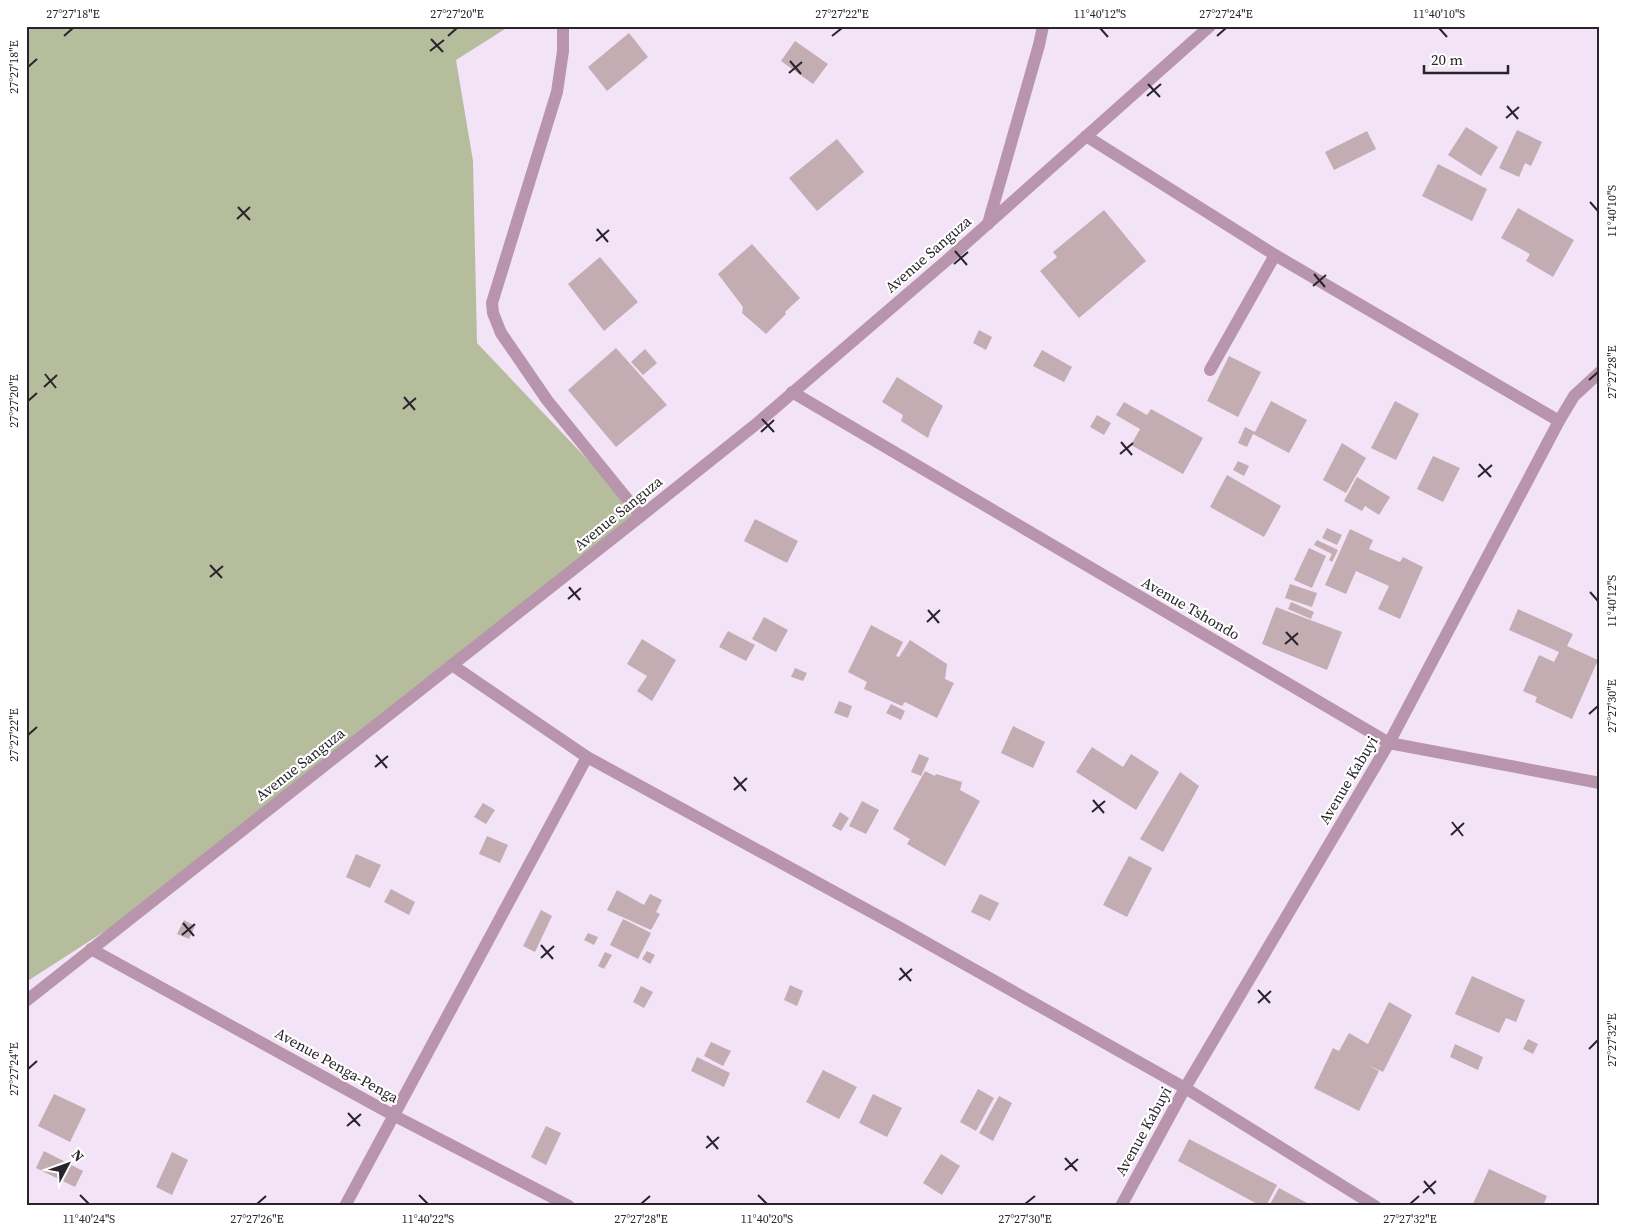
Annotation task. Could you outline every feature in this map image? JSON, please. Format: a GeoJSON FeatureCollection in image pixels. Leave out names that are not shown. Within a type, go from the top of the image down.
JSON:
{"type":"FeatureCollection","features":[{"type":"Feature","properties":{"kind":"street"},"geometry":{"type":"LineString","coordinates":[[563,26],[557,92],[492,303],[493,313],[500,333],[547,400],[641,516]]}},
{"type":"Feature","properties":{"kind":"street"},"geometry":{"type":"LineString","coordinates":[[988,224],[1043,26]]}},
{"type":"Feature","properties":{"kind":"street","name":"Avenue Sanguza"},"geometry":{"type":"LineString","coordinates":[[26,1001],[755,424],[988,224],[1210,26]]}},
{"type":"Feature","properties":{"kind":"street"},"geometry":{"type":"LineString","coordinates":[[1086,136],[1275,255],[1559,422]]}},
{"type":"Feature","properties":{"kind":"street"},"geometry":{"type":"LineString","coordinates":[[1210,370],[1275,255]]}},
{"type":"Feature","properties":{"kind":"street","name":"Avenue Kabuyi"},"geometry":{"type":"LineString","coordinates":[[1121,1206],[1185,1088],[1389,742],[1559,422],[1574,396],[1600,372]]}},
{"type":"Feature","properties":{"kind":"street","name":"Avenue Tshondo"},"geometry":{"type":"LineString","coordinates":[[792,392],[1389,742],[1600,782]]}},
{"type":"Feature","properties":{"kind":"street"},"geometry":{"type":"LineString","coordinates":[[452,665],[587,757],[895,925],[1185,1088],[1375,1206]]}},
{"type":"Feature","properties":{"kind":"street"},"geometry":{"type":"LineString","coordinates":[[346,1206],[587,757]]}},
{"type":"Feature","properties":{"kind":"street","name":"Avenue Penga-Penga"},"geometry":{"type":"LineString","coordinates":[[91,950],[394,1115],[569,1206]]}},
{"type":"Feature","properties":{"kind":"green space"},"geometry":{"type":"Polygon","coordinates":[[[26,26],[504,26],[505,29],[456,60],[473,161],[477,343],[641,516],[158,897],[26,982],[26,26]]]}},
{"type":"Feature","properties":{"kind":"building"},"geometry":{"type":"Polygon","coordinates":[[[629,33],[648,57],[607,91],[588,67],[629,33]]]}},
{"type":"Feature","properties":{"kind":"building"},"geometry":{"type":"Polygon","coordinates":[[[795,41],[828,64],[813,84],[781,61],[795,41]]]}},
{"type":"Feature","properties":{"kind":"building"},"geometry":{"type":"Polygon","coordinates":[[[1466,127],[1498,147],[1481,176],[1448,155],[1466,127]]]}},
{"type":"Feature","properties":{"kind":"building"},"geometry":{"type":"Polygon","coordinates":[[[1517,130],[1542,142],[1531,166],[1525,163],[1519,177],[1499,168],[1517,130]]]}},
{"type":"Feature","properties":{"kind":"building"},"geometry":{"type":"Polygon","coordinates":[[[1367,131],[1376,149],[1334,170],[1325,152],[1367,131]]]}},
{"type":"Feature","properties":{"kind":"building"},"geometry":{"type":"Polygon","coordinates":[[[837,139],[864,172],[817,211],[789,178],[837,139]]]}},
{"type":"Feature","properties":{"kind":"building"},"geometry":{"type":"Polygon","coordinates":[[[1438,164],[1487,189],[1472,221],[1422,196],[1438,164]]]}},
{"type":"Feature","properties":{"kind":"building"},"geometry":{"type":"Polygon","coordinates":[[[1518,208],[1574,240],[1553,277],[1526,261],[1530,254],[1501,238],[1518,208]]]}},
{"type":"Feature","properties":{"kind":"building"},"geometry":{"type":"Polygon","coordinates":[[[1104,210],[1146,261],[1079,318],[1040,271],[1057,257],[1053,252],[1104,210]]]}},
{"type":"Feature","properties":{"kind":"building"},"geometry":{"type":"Polygon","coordinates":[[[752,244],[800,298],[766,334],[742,313],[743,307],[718,274],[752,244]]]}},
{"type":"Feature","properties":{"kind":"building"},"geometry":{"type":"Polygon","coordinates":[[[600,257],[638,302],[604,331],[568,284],[600,257]]]}},
{"type":"Feature","properties":{"kind":"building"},"geometry":{"type":"Polygon","coordinates":[[[979,330],[992,337],[986,350],[973,343],[979,330]]]}},
{"type":"Feature","properties":{"kind":"building"},"geometry":{"type":"Polygon","coordinates":[[[616,348],[667,405],[616,447],[568,390],[616,348]]]}},
{"type":"Feature","properties":{"kind":"building"},"geometry":{"type":"Polygon","coordinates":[[[645,349],[657,363],[643,375],[631,362],[645,349]]]}},
{"type":"Feature","properties":{"kind":"building"},"geometry":{"type":"Polygon","coordinates":[[[1042,350],[1072,367],[1064,382],[1033,366],[1042,350]]]}},
{"type":"Feature","properties":{"kind":"building"},"geometry":{"type":"Polygon","coordinates":[[[1229,356],[1261,372],[1238,417],[1207,401],[1229,356]]]}},
{"type":"Feature","properties":{"kind":"building"},"geometry":{"type":"Polygon","coordinates":[[[897,377],[943,406],[928,438],[901,421],[903,415],[882,402],[897,377]]]}},
{"type":"Feature","properties":{"kind":"building"},"geometry":{"type":"Polygon","coordinates":[[[1271,401],[1307,420],[1289,453],[1253,434],[1247,447],[1238,443],[1245,427],[1255,432],[1271,401]]]}},
{"type":"Feature","properties":{"kind":"building"},"geometry":{"type":"Polygon","coordinates":[[[1395,401],[1419,414],[1396,460],[1371,448],[1395,401]]]}},
{"type":"Feature","properties":{"kind":"building"},"geometry":{"type":"Polygon","coordinates":[[[1124,402],[1147,415],[1151,409],[1203,438],[1183,474],[1131,445],[1140,429],[1116,415],[1124,402]]]}},
{"type":"Feature","properties":{"kind":"building"},"geometry":{"type":"Polygon","coordinates":[[[1097,415],[1111,423],[1104,435],[1090,427],[1097,415]]]}},
{"type":"Feature","properties":{"kind":"building"},"geometry":{"type":"Polygon","coordinates":[[[1342,443],[1366,458],[1346,493],[1323,480],[1342,443]]]}},
{"type":"Feature","properties":{"kind":"building"},"geometry":{"type":"Polygon","coordinates":[[[1433,456],[1460,468],[1443,502],[1417,489],[1433,456]]]}},
{"type":"Feature","properties":{"kind":"building"},"geometry":{"type":"Polygon","coordinates":[[[1238,461],[1249,466],[1244,476],[1233,470],[1238,461]]]}},
{"type":"Feature","properties":{"kind":"building"},"geometry":{"type":"Polygon","coordinates":[[[1227,475],[1281,506],[1264,537],[1210,507],[1227,475]]]}},
{"type":"Feature","properties":{"kind":"building"},"geometry":{"type":"Polygon","coordinates":[[[1357,477],[1390,497],[1379,515],[1365,506],[1362,511],[1344,501],[1357,477]]]}},
{"type":"Feature","properties":{"kind":"building"},"geometry":{"type":"Polygon","coordinates":[[[755,519],[798,541],[787,563],[744,541],[755,519]]]}},
{"type":"Feature","properties":{"kind":"building"},"geometry":{"type":"Polygon","coordinates":[[[1327,528],[1342,535],[1337,545],[1322,538],[1327,528]]]}},
{"type":"Feature","properties":{"kind":"building"},"geometry":{"type":"Polygon","coordinates":[[[1350,529],[1373,540],[1369,549],[1400,562],[1403,557],[1423,567],[1400,619],[1378,609],[1389,586],[1356,571],[1346,594],[1325,585],[1350,529]]]}},
{"type":"Feature","properties":{"kind":"building"},"geometry":{"type":"Polygon","coordinates":[[[1317,540],[1338,550],[1332,562],[1329,560],[1332,554],[1314,545],[1317,540]]]}},
{"type":"Feature","properties":{"kind":"building"},"geometry":{"type":"Polygon","coordinates":[[[1309,548],[1326,556],[1312,588],[1294,580],[1309,548]]]}},
{"type":"Feature","properties":{"kind":"building"},"geometry":{"type":"Polygon","coordinates":[[[1290,584],[1317,593],[1312,607],[1285,598],[1290,584]]]}},
{"type":"Feature","properties":{"kind":"building"},"geometry":{"type":"Polygon","coordinates":[[[1291,602],[1314,612],[1311,619],[1288,609],[1291,602]]]}},
{"type":"Feature","properties":{"kind":"building"},"geometry":{"type":"Polygon","coordinates":[[[1276,607],[1342,632],[1327,670],[1262,644],[1276,607]]]}},
{"type":"Feature","properties":{"kind":"building"},"geometry":{"type":"Polygon","coordinates":[[[1518,609],[1573,634],[1567,646],[1598,660],[1572,719],[1535,702],[1537,697],[1523,691],[1539,655],[1554,662],[1559,652],[1509,630],[1518,609]]]}},
{"type":"Feature","properties":{"kind":"building"},"geometry":{"type":"Polygon","coordinates":[[[764,617],[788,630],[776,652],[752,639],[764,617]]]}},
{"type":"Feature","properties":{"kind":"building"},"geometry":{"type":"Polygon","coordinates":[[[871,625],[903,642],[896,656],[899,657],[910,640],[947,664],[945,679],[954,683],[937,718],[905,702],[902,706],[864,689],[867,682],[848,672],[871,625]]]}},
{"type":"Feature","properties":{"kind":"building"},"geometry":{"type":"Polygon","coordinates":[[[728,631],[755,645],[746,661],[719,647],[728,631]]]}},
{"type":"Feature","properties":{"kind":"building"},"geometry":{"type":"Polygon","coordinates":[[[642,639],[676,660],[652,701],[637,691],[647,676],[627,664],[642,639]]]}},
{"type":"Feature","properties":{"kind":"building"},"geometry":{"type":"Polygon","coordinates":[[[795,668],[807,673],[803,681],[791,677],[795,668]]]}},
{"type":"Feature","properties":{"kind":"building"},"geometry":{"type":"Polygon","coordinates":[[[839,701],[852,706],[848,718],[834,713],[839,701]]]}},
{"type":"Feature","properties":{"kind":"building"},"geometry":{"type":"Polygon","coordinates":[[[891,704],[905,711],[901,720],[886,713],[891,704]]]}},
{"type":"Feature","properties":{"kind":"building"},"geometry":{"type":"Polygon","coordinates":[[[1013,726],[1045,742],[1033,768],[1001,753],[1013,726]]]}},
{"type":"Feature","properties":{"kind":"building"},"geometry":{"type":"Polygon","coordinates":[[[1092,747],[1123,767],[1131,754],[1159,772],[1136,810],[1076,772],[1092,747]]]}},
{"type":"Feature","properties":{"kind":"building"},"geometry":{"type":"Polygon","coordinates":[[[919,754],[929,758],[921,776],[911,772],[919,754]]]}},
{"type":"Feature","properties":{"kind":"building"},"geometry":{"type":"Polygon","coordinates":[[[925,771],[935,776],[936,774],[962,782],[960,790],[980,801],[945,866],[907,844],[910,839],[893,829],[925,771]]]}},
{"type":"Feature","properties":{"kind":"building"},"geometry":{"type":"Polygon","coordinates":[[[1180,772],[1199,786],[1163,852],[1140,839],[1180,772]]]}},
{"type":"Feature","properties":{"kind":"building"},"geometry":{"type":"Polygon","coordinates":[[[862,801],[879,810],[866,834],[849,826],[862,801]]]}},
{"type":"Feature","properties":{"kind":"building"},"geometry":{"type":"Polygon","coordinates":[[[483,803],[495,810],[486,824],[474,817],[483,803]]]}},
{"type":"Feature","properties":{"kind":"building"},"geometry":{"type":"Polygon","coordinates":[[[840,812],[849,818],[841,831],[832,826],[840,812]]]}},
{"type":"Feature","properties":{"kind":"building"},"geometry":{"type":"Polygon","coordinates":[[[487,836],[508,845],[500,863],[479,854],[487,836]]]}},
{"type":"Feature","properties":{"kind":"building"},"geometry":{"type":"Polygon","coordinates":[[[356,854],[381,865],[370,888],[346,877],[356,854]]]}},
{"type":"Feature","properties":{"kind":"building"},"geometry":{"type":"Polygon","coordinates":[[[1129,856],[1152,868],[1127,917],[1103,905],[1129,856]]]}},
{"type":"Feature","properties":{"kind":"building"},"geometry":{"type":"Polygon","coordinates":[[[391,889],[415,902],[409,915],[384,902],[391,889]]]}},
{"type":"Feature","properties":{"kind":"building"},"geometry":{"type":"Polygon","coordinates":[[[617,890],[644,905],[650,894],[662,900],[656,912],[660,914],[651,930],[607,910],[617,890]]]}},
{"type":"Feature","properties":{"kind":"building"},"geometry":{"type":"Polygon","coordinates":[[[980,894],[999,903],[990,921],[971,912],[980,894]]]}},
{"type":"Feature","properties":{"kind":"building"},"geometry":{"type":"Polygon","coordinates":[[[541,910],[552,916],[535,952],[523,946],[541,910]]]}},
{"type":"Feature","properties":{"kind":"building"},"geometry":{"type":"Polygon","coordinates":[[[623,919],[651,933],[638,959],[610,945],[623,919]]]}},
{"type":"Feature","properties":{"kind":"building"},"geometry":{"type":"Polygon","coordinates":[[[184,920],[195,926],[189,939],[177,934],[184,920]]]}},
{"type":"Feature","properties":{"kind":"building"},"geometry":{"type":"Polygon","coordinates":[[[588,933],[598,937],[594,945],[584,940],[588,933]]]}},
{"type":"Feature","properties":{"kind":"building"},"geometry":{"type":"Polygon","coordinates":[[[647,951],[655,955],[650,964],[642,959],[647,951]]]}},
{"type":"Feature","properties":{"kind":"building"},"geometry":{"type":"Polygon","coordinates":[[[605,952],[612,955],[604,969],[598,966],[605,952]]]}},
{"type":"Feature","properties":{"kind":"building"},"geometry":{"type":"Polygon","coordinates":[[[1472,976],[1525,1000],[1516,1022],[1506,1018],[1499,1033],[1455,1014],[1472,976]]]}},
{"type":"Feature","properties":{"kind":"building"},"geometry":{"type":"Polygon","coordinates":[[[790,985],[803,991],[797,1006],[784,1000],[790,985]]]}},
{"type":"Feature","properties":{"kind":"building"},"geometry":{"type":"Polygon","coordinates":[[[641,986],[653,992],[644,1008],[633,1002],[641,986]]]}},
{"type":"Feature","properties":{"kind":"building"},"geometry":{"type":"Polygon","coordinates":[[[1389,1002],[1412,1015],[1383,1072],[1368,1065],[1379,1071],[1359,1111],[1314,1088],[1333,1048],[1339,1051],[1349,1033],[1368,1044],[1389,1002]]]}},
{"type":"Feature","properties":{"kind":"building"},"geometry":{"type":"Polygon","coordinates":[[[1528,1039],[1538,1044],[1533,1054],[1523,1049],[1528,1039]]]}},
{"type":"Feature","properties":{"kind":"building"},"geometry":{"type":"Polygon","coordinates":[[[711,1042],[731,1051],[723,1066],[704,1056],[711,1042]]]}},
{"type":"Feature","properties":{"kind":"building"},"geometry":{"type":"Polygon","coordinates":[[[1455,1044],[1483,1057],[1478,1070],[1450,1057],[1455,1044]]]}},
{"type":"Feature","properties":{"kind":"building"},"geometry":{"type":"Polygon","coordinates":[[[697,1057],[730,1073],[724,1087],[691,1071],[697,1057]]]}},
{"type":"Feature","properties":{"kind":"building"},"geometry":{"type":"Polygon","coordinates":[[[823,1070],[857,1087],[839,1119],[806,1102],[823,1070]]]}},
{"type":"Feature","properties":{"kind":"building"},"geometry":{"type":"Polygon","coordinates":[[[978,1089],[994,1098],[976,1131],[960,1122],[978,1089]]]}},
{"type":"Feature","properties":{"kind":"building"},"geometry":{"type":"Polygon","coordinates":[[[54,1094],[86,1109],[70,1142],[38,1126],[54,1094]]]}},
{"type":"Feature","properties":{"kind":"building"},"geometry":{"type":"Polygon","coordinates":[[[873,1094],[902,1108],[887,1137],[859,1123],[873,1094]]]}},
{"type":"Feature","properties":{"kind":"building"},"geometry":{"type":"Polygon","coordinates":[[[999,1096],[1012,1103],[993,1141],[979,1133],[999,1096]]]}},
{"type":"Feature","properties":{"kind":"building"},"geometry":{"type":"Polygon","coordinates":[[[546,1126],[561,1133],[546,1165],[531,1157],[546,1126]]]}},
{"type":"Feature","properties":{"kind":"building"},"geometry":{"type":"Polygon","coordinates":[[[1189,1139],[1277,1185],[1266,1206],[1261,1206],[1178,1161],[1189,1139]]]}},
{"type":"Feature","properties":{"kind":"building"},"geometry":{"type":"Polygon","coordinates":[[[44,1151],[83,1171],[75,1187],[36,1168],[44,1151]]]}},
{"type":"Feature","properties":{"kind":"building"},"geometry":{"type":"Polygon","coordinates":[[[172,1152],[188,1160],[172,1195],[156,1187],[172,1152]]]}},
{"type":"Feature","properties":{"kind":"building"},"geometry":{"type":"Polygon","coordinates":[[[941,1154],[960,1166],[942,1195],[923,1183],[941,1154]]]}},
{"type":"Feature","properties":{"kind":"building"},"geometry":{"type":"Polygon","coordinates":[[[1489,1169],[1547,1196],[1543,1206],[1472,1206],[1489,1169]]]}},
{"type":"Feature","properties":{"kind":"building"},"geometry":{"type":"Polygon","coordinates":[[[1279,1188],[1309,1204],[1308,1206],[1269,1206],[1279,1188]]]}}]}
